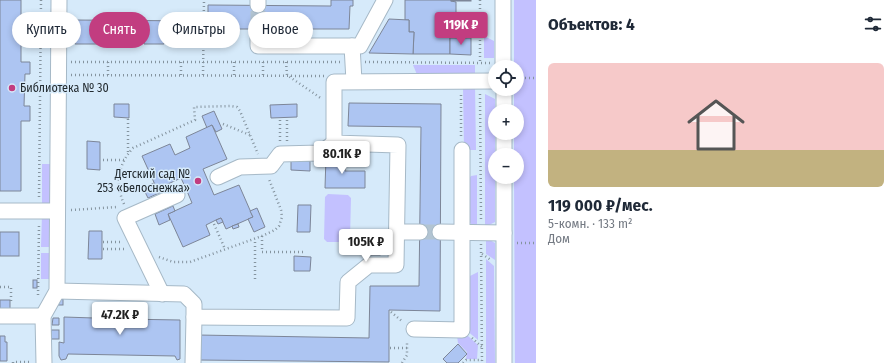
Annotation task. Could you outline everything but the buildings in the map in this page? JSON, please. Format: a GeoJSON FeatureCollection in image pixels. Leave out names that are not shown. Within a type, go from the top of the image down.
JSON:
{"type":"FeatureCollection","features":[{"type":"Feature","properties":{"kind":"street"},"geometry":{"type":"LineString","coordinates":[[44,362],[41,316],[57,291],[60,0]]}},
{"type":"Feature","properties":{"kind":"street"},"geometry":{"type":"LineString","coordinates":[[313,46],[360,46],[385,0]]}},
{"type":"Feature","properties":{"kind":"street"},"geometry":{"type":"LineString","coordinates":[[503,0],[503,60]]}},
{"type":"Feature","properties":{"kind":"street"},"geometry":{"type":"LineString","coordinates":[[352,46],[354,82]]}},
{"type":"Feature","properties":{"kind":"street"},"geometry":{"type":"LineString","coordinates":[[334,143],[334,82],[488,81]]}},
{"type":"Feature","properties":{"kind":"street"},"geometry":{"type":"LineString","coordinates":[[194,317],[348,318],[348,282],[369,265],[396,265],[398,145],[334,143],[320,153],[284,154],[271,166],[240,167],[218,177]]}},
{"type":"Feature","properties":{"kind":"street"},"geometry":{"type":"LineString","coordinates":[[410,330],[462,330],[462,150]]}},
{"type":"Feature","properties":{"kind":"street"},"geometry":{"type":"LineString","coordinates":[[504,184],[504,363]]}},
{"type":"Feature","properties":{"kind":"street"},"geometry":{"type":"LineString","coordinates":[[162,294],[125,218],[177,195]]}},
{"type":"Feature","properties":{"kind":"street"},"geometry":{"type":"LineString","coordinates":[[0,211],[57,212]]}},
{"type":"Feature","properties":{"kind":"street"},"geometry":{"type":"LineString","coordinates":[[397,232],[420,232]]}},
{"type":"Feature","properties":{"kind":"street"},"geometry":{"type":"LineString","coordinates":[[440,232],[481,233],[504,238]]}},
{"type":"Feature","properties":{"kind":"street"},"geometry":{"type":"LineString","coordinates":[[57,291],[184,294],[194,304],[193,363]]}},
{"type":"Feature","properties":{"kind":"street"},"geometry":{"type":"LineString","coordinates":[[6,316],[41,316]]}},
{"type":"Feature","properties":{"kind":"path"},"geometry":{"type":"LineString","coordinates":[[41,0],[39,211],[41,316]]}},
{"type":"Feature","properties":{"kind":"path"},"geometry":{"type":"LineString","coordinates":[[203,75],[204,0]]}},
{"type":"Feature","properties":{"kind":"path"},"geometry":{"type":"LineString","coordinates":[[463,363],[466,360],[482,362],[481,233],[488,81],[480,63],[480,0]]}},
{"type":"Feature","properties":{"kind":"path"},"geometry":{"type":"LineString","coordinates":[[108,62],[108,75]]}},
{"type":"Feature","properties":{"kind":"path"},"geometry":{"type":"LineString","coordinates":[[59,68],[108,62],[480,63]]}},
{"type":"Feature","properties":{"kind":"path"},"geometry":{"type":"LineString","coordinates":[[181,62],[181,75]]}},
{"type":"Feature","properties":{"kind":"path"},"geometry":{"type":"LineString","coordinates":[[234,62],[234,75]]}},
{"type":"Feature","properties":{"kind":"path"},"geometry":{"type":"LineString","coordinates":[[264,62],[264,75]]}},
{"type":"Feature","properties":{"kind":"path"},"geometry":{"type":"LineString","coordinates":[[286,62],[287,75]]}},
{"type":"Feature","properties":{"kind":"path"},"geometry":{"type":"LineString","coordinates":[[59,68],[108,75],[334,76],[334,82]]}},
{"type":"Feature","properties":{"kind":"path"},"geometry":{"type":"LineString","coordinates":[[287,75],[334,107]]}},
{"type":"Feature","properties":{"kind":"path"},"geometry":{"type":"LineString","coordinates":[[524,78],[536,78]]}},
{"type":"Feature","properties":{"kind":"path"},"geometry":{"type":"LineString","coordinates":[[461,82],[462,150]]}},
{"type":"Feature","properties":{"kind":"path"},"geometry":{"type":"LineString","coordinates":[[128,119],[128,154]]}},
{"type":"Feature","properties":{"kind":"path"},"geometry":{"type":"LineString","coordinates":[[280,120],[284,154]]}},
{"type":"Feature","properties":{"kind":"path"},"geometry":{"type":"LineString","coordinates":[[284,154],[287,120]]}},
{"type":"Feature","properties":{"kind":"path"},"geometry":{"type":"LineString","coordinates":[[223,124],[250,135]]}},
{"type":"Feature","properties":{"kind":"path"},"geometry":{"type":"LineString","coordinates":[[102,160],[124,160]]}},
{"type":"Feature","properties":{"kind":"path"},"geometry":{"type":"LineString","coordinates":[[57,212],[82,208],[126,206],[130,216]]}},
{"type":"Feature","properties":{"kind":"path"},"geometry":{"type":"LineString","coordinates":[[214,224],[225,249]]}},
{"type":"Feature","properties":{"kind":"path"},"geometry":{"type":"LineString","coordinates":[[262,236],[262,252],[303,252]]}},
{"type":"Feature","properties":{"kind":"path"},"geometry":{"type":"LineString","coordinates":[[504,238],[536,243]]}},
{"type":"Feature","properties":{"kind":"path"},"geometry":{"type":"LineString","coordinates":[[254,279],[255,239]]}},
{"type":"Feature","properties":{"kind":"path"},"geometry":{"type":"LineString","coordinates":[[103,242],[138,245]]}},
{"type":"Feature","properties":{"kind":"path"},"geometry":{"type":"LineString","coordinates":[[103,249],[138,245]]}},
{"type":"Feature","properties":{"kind":"path"},"geometry":{"type":"LineString","coordinates":[[0,287],[11,287],[6,316]]}},
{"type":"Feature","properties":{"kind":"path"},"geometry":{"type":"LineString","coordinates":[[391,312],[410,330],[407,354],[402,363]]}},
{"type":"Feature","properties":{"kind":"path"},"geometry":{"type":"LineString","coordinates":[[390,348],[407,348]]}},
{"type":"Feature","properties":{"kind":"path"},"geometry":{"type":"LineString","coordinates":[[13,363],[44,362]]}},
{"type":"Feature","properties":{"kind":"shaded area"},"geometry":{"type":"Polygon","coordinates":[[[514,0],[536,0],[536,363],[515,363],[514,184],[524,184],[524,148],[514,148],[514,140],[524,140],[524,104],[514,104],[514,96],[524,96],[524,60],[514,60],[514,0]]]}},
{"type":"Feature","properties":{"kind":"shaded area"},"geometry":{"type":"Polygon","coordinates":[[[484,36],[494,41],[494,58],[484,58],[484,36]]]}},
{"type":"Feature","properties":{"kind":"shaded area"},"geometry":{"type":"Polygon","coordinates":[[[413,65],[475,65],[475,77],[418,77],[413,65]]]}},
{"type":"Feature","properties":{"kind":"shaded area"},"geometry":{"type":"Polygon","coordinates":[[[463,85],[475,85],[476,150],[464,150],[463,85]]]}},
{"type":"Feature","properties":{"kind":"shaded area"},"geometry":{"type":"Polygon","coordinates":[[[485,94],[495,99],[495,104],[488,104],[488,140],[495,140],[495,148],[488,148],[488,184],[495,184],[495,222],[485,227],[485,94]]]}},
{"type":"Feature","properties":{"kind":"shaded area"},"geometry":{"type":"Polygon","coordinates":[[[42,164],[53,164],[53,206],[42,206],[42,164]]]}},
{"type":"Feature","properties":{"kind":"shaded area"},"geometry":{"type":"Polygon","coordinates":[[[477,175],[477,226],[471,224],[469,221],[468,180],[471,176],[477,175]]]}},
{"type":"Feature","properties":{"kind":"shaded area"},"geometry":{"type":"Polygon","coordinates":[[[328,194],[348,195],[351,198],[350,239],[347,242],[327,242],[324,239],[325,197],[328,194]]]}},
{"type":"Feature","properties":{"kind":"shaded area"},"geometry":{"type":"Polygon","coordinates":[[[42,214],[51,214],[52,247],[41,247],[42,214]]]}},
{"type":"Feature","properties":{"kind":"shaded area"},"geometry":{"type":"Polygon","coordinates":[[[486,238],[495,243],[495,260],[486,254],[486,238]]]}},
{"type":"Feature","properties":{"kind":"shaded area"},"geometry":{"type":"Polygon","coordinates":[[[41,253],[52,253],[52,279],[41,279],[41,253]]]}},
{"type":"Feature","properties":{"kind":"shaded area"},"geometry":{"type":"Polygon","coordinates":[[[486,259],[494,266],[495,363],[486,363],[486,259]]]}},
{"type":"Feature","properties":{"kind":"shaded area"},"geometry":{"type":"Polygon","coordinates":[[[478,272],[478,340],[466,330],[466,278],[478,272]]]}},
{"type":"Feature","properties":{"kind":"shaded area"},"geometry":{"type":"Polygon","coordinates":[[[457,336],[468,336],[478,345],[477,359],[466,359],[467,352],[458,343],[457,336]]]}},
{"type":"Feature","properties":{"kind":"tunnel"},"geometry":{"type":"LineString","coordinates":[[258,5],[258,12]]}},
{"type":"Feature","properties":{"kind":"tunnel"},"geometry":{"type":"LineString","coordinates":[[420,232],[440,232]]}},
{"type":"Feature","properties":{"kind":"place","name":"Библиотека № 30"},"geometry":{"type":"Point","coordinates":[12,88]}},
{"type":"Feature","properties":{"kind":"place","name":"Детский сад № 253 «Белоснежка»"},"geometry":{"type":"Point","coordinates":[198,181]}}]}
